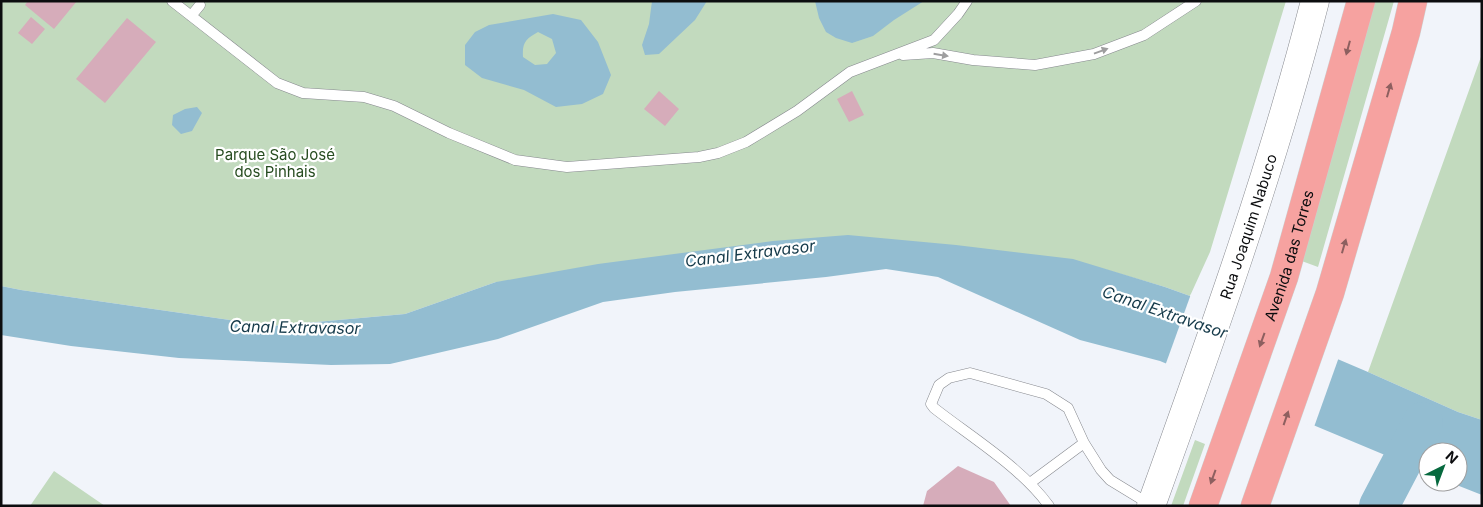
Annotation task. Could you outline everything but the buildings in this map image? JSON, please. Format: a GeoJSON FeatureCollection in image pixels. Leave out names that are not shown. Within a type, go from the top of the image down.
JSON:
{"type":"FeatureCollection","features":[{"type":"Feature","properties":{"kind":"highway","name":"Avenida das Torres"},"geometry":{"type":"LineString","coordinates":[[1203,506],[1284,277],[1361,1]]}},
{"type":"Feature","properties":{"kind":"highway"},"geometry":{"type":"LineString","coordinates":[[1255,506],[1330,293],[1406,32],[1413,1]]}},
{"type":"Feature","properties":{"kind":"main road","name":"Rua Joaquim Nabuco"},"geometry":{"type":"LineString","coordinates":[[1151,506],[1276,143],[1315,1]]}},
{"type":"Feature","properties":{"kind":"lane"},"geometry":{"type":"LineString","coordinates":[[172,1],[278,83],[304,93],[364,96],[394,106],[449,133],[515,160],[567,168],[699,157],[718,153],[746,142],[788,116],[850,72],[934,40],[968,1]]}},
{"type":"Feature","properties":{"kind":"lane"},"geometry":{"type":"LineString","coordinates":[[892,55],[933,53],[973,60],[1035,65],[1094,54],[1144,35],[1196,1]]}},
{"type":"Feature","properties":{"kind":"lane"},"geometry":{"type":"LineString","coordinates":[[191,16],[200,5]]}},
{"type":"Feature","properties":{"kind":"lane"},"geometry":{"type":"LineString","coordinates":[[1049,506],[1030,483],[930,404],[939,385],[949,378],[970,373],[1046,394],[1068,408],[1084,443],[1101,470],[1110,480],[1151,506]]}},
{"type":"Feature","properties":{"kind":"lane"},"geometry":{"type":"LineString","coordinates":[[1030,483],[1084,443]]}},
{"type":"Feature","properties":{"kind":"green space","name":"Parque São José dos Pinhais"},"geometry":{"type":"Polygon","coordinates":[[[1,1],[1286,1],[1210,252],[1190,296],[1073,260],[496,282],[405,314],[272,326],[1,286],[1,1]]]}},
{"type":"Feature","properties":{"kind":"green space"},"geometry":{"type":"Polygon","coordinates":[[[1373,1],[1394,1],[1318,267],[1299,260],[1373,1]]]}},
{"type":"Feature","properties":{"kind":"green space"},"geometry":{"type":"Polygon","coordinates":[[[1482,54],[1482,420],[1458,412],[1368,372],[1482,54]]]}},
{"type":"Feature","properties":{"kind":"green space"},"geometry":{"type":"Polygon","coordinates":[[[1195,440],[1205,444],[1183,506],[1171,506],[1195,440]]]}},
{"type":"Feature","properties":{"kind":"green space"},"geometry":{"type":"Polygon","coordinates":[[[54,471],[105,506],[30,506],[54,471]]]}},
{"type":"Feature","properties":{"kind":"water"},"geometry":{"type":"Polygon","coordinates":[[[652,1],[707,1],[695,20],[659,54],[645,55],[642,45],[649,24],[652,1]]]}},
{"type":"Feature","properties":{"kind":"water"},"geometry":{"type":"Polygon","coordinates":[[[815,1],[924,1],[873,36],[852,43],[836,38],[826,32],[819,18],[815,1]]]}},
{"type":"Feature","properties":{"kind":"water"},"geometry":{"type":"Polygon","coordinates":[[[553,14],[581,20],[598,42],[611,75],[603,94],[582,104],[556,107],[524,90],[482,78],[465,65],[465,45],[475,32],[489,25],[553,14]],[[538,32],[534,34],[524,44],[523,57],[535,65],[547,64],[556,53],[552,39],[538,32]]]}},
{"type":"Feature","properties":{"kind":"water"},"geometry":{"type":"Polygon","coordinates":[[[197,107],[202,113],[192,131],[181,134],[172,125],[173,115],[185,109],[197,107]]]}},
{"type":"Feature","properties":{"kind":"water","name":"Canal Extravasor"},"geometry":{"type":"Polygon","coordinates":[[[848,235],[956,245],[1073,259],[1165,287],[1190,296],[1458,412],[1482,420],[1482,495],[1468,489],[1468,442],[1418,442],[1418,469],[1160,361],[1080,340],[938,277],[886,269],[675,292],[603,302],[498,339],[390,364],[331,365],[179,358],[71,346],[1,335],[1,286],[272,326],[405,314],[496,282],[598,264],[773,241],[848,235]]]}},
{"type":"Feature","properties":{"kind":"pier"},"geometry":{"type":"Polygon","coordinates":[[[1191,294],[1339,357],[1314,427],[1165,366],[1191,294]]]}},
{"type":"Feature","properties":{"kind":"waterway"},"geometry":{"type":"LineString","coordinates":[[1379,506],[1423,422]]}}]}
